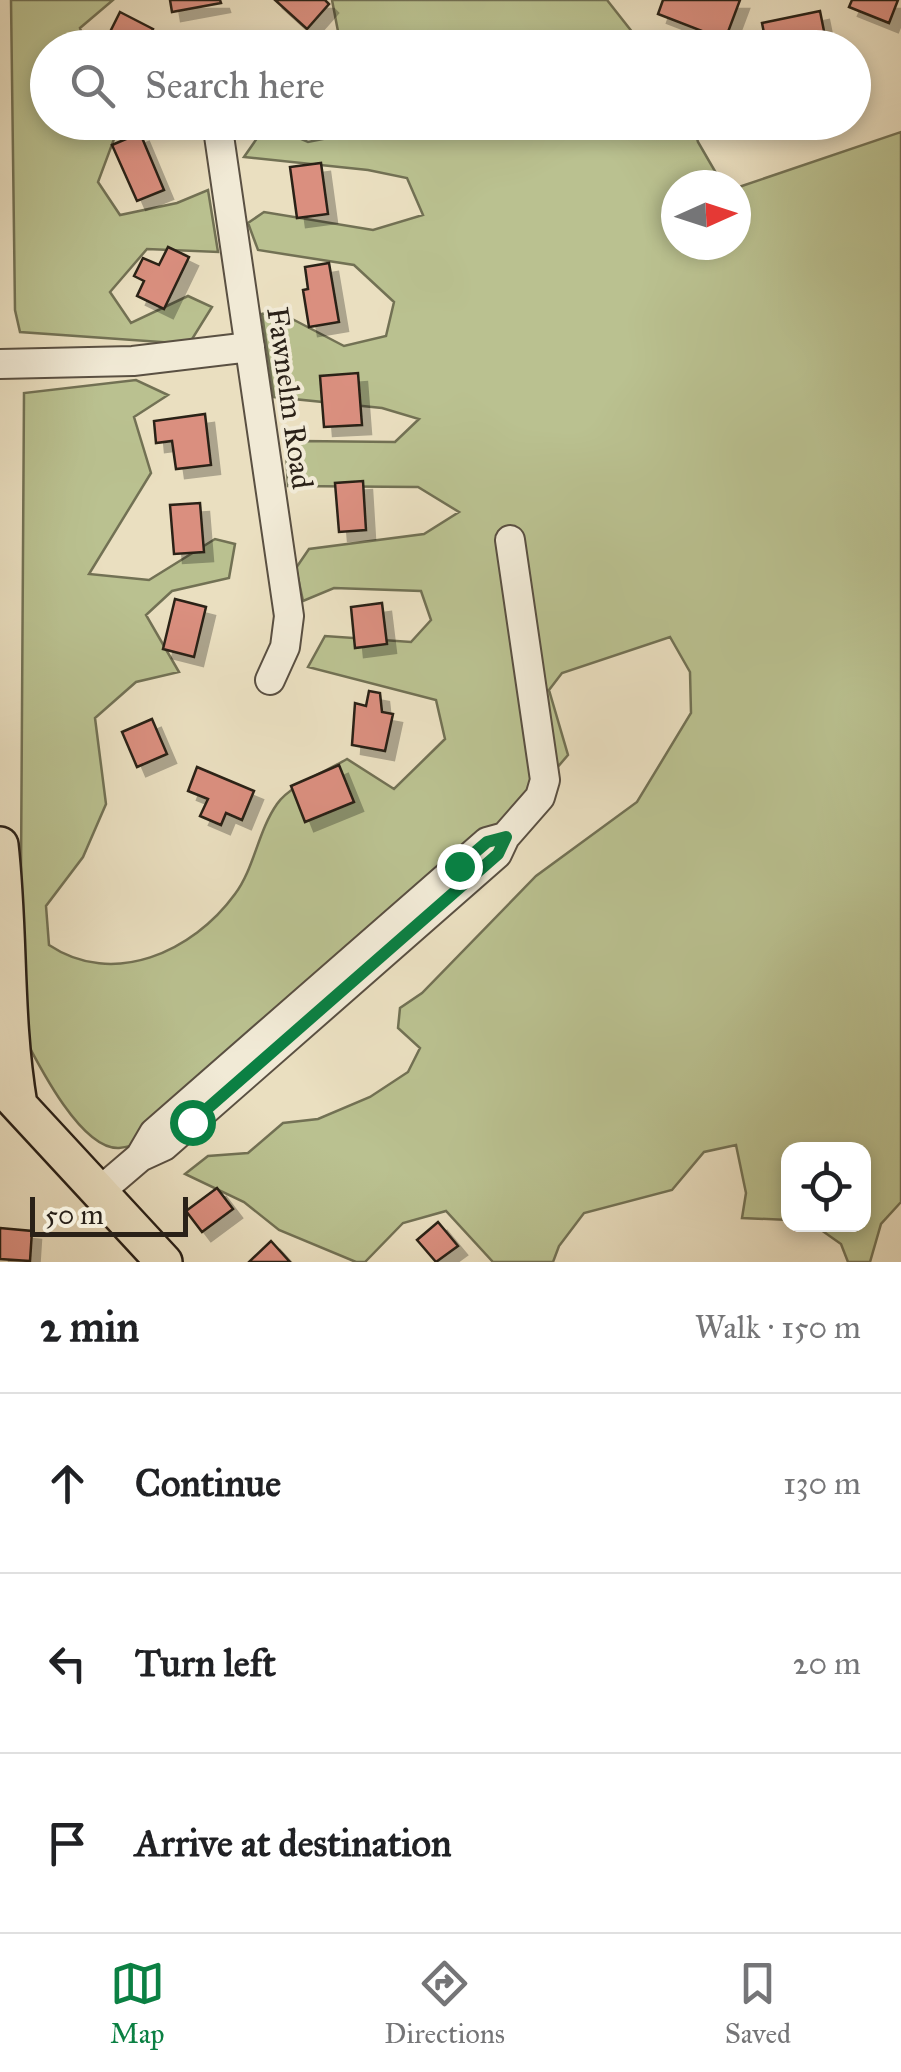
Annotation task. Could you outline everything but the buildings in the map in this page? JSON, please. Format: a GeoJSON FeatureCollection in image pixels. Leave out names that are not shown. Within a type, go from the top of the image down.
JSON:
{"type":"FeatureCollection","features":[{"type":"Feature","properties":{"kind":"main road"},"geometry":{"type":"LineString","coordinates":[[0,845],[6,905],[9,1095],[164,1262]]}},
{"type":"Feature","properties":{"kind":"street","name":"Fawnelm Road"},"geometry":{"type":"LineString","coordinates":[[220,140],[290,616],[285,647],[270,680]]}},
{"type":"Feature","properties":{"kind":"street"},"geometry":{"type":"LineString","coordinates":[[0,364],[133,361],[250,347]]}},
{"type":"Feature","properties":{"kind":"street"},"geometry":{"type":"LineString","coordinates":[[99,1192],[140,1157],[164,1146],[498,854],[506,837],[540,797],[544,780],[510,540]]}},
{"type":"Feature","properties":{"kind":"green space"},"geometry":{"type":"Polygon","coordinates":[[[11,0],[113,0],[81,30],[30,30],[30,140],[114,140],[98,182],[120,215],[177,203],[208,190],[218,252],[147,249],[110,292],[131,323],[188,296],[212,307],[189,344],[20,332],[15,310],[11,0]]]}},
{"type":"Feature","properties":{"kind":"green space"},"geometry":{"type":"Polygon","coordinates":[[[332,0],[607,0],[631,30],[338,30],[332,0]]]}},
{"type":"Feature","properties":{"kind":"green space"},"geometry":{"type":"Polygon","coordinates":[[[901,132],[901,1202],[881,1224],[870,1262],[848,1262],[841,1244],[824,1232],[871,1232],[871,1142],[781,1142],[781,1220],[742,1218],[746,1193],[736,1145],[704,1152],[672,1190],[584,1213],[559,1246],[553,1262],[493,1262],[446,1211],[403,1223],[365,1262],[356,1262],[279,1230],[244,1202],[185,1174],[208,1156],[248,1153],[283,1123],[318,1119],[370,1097],[408,1072],[420,1048],[398,1028],[400,1008],[422,993],[536,876],[637,802],[691,713],[690,672],[670,637],[562,673],[549,690],[568,755],[481,856],[165,1135],[119,1148],[104,1145],[89,1135],[61,1101],[20,1029],[24,393],[136,380],[168,395],[134,417],[151,473],[89,574],[149,580],[215,539],[235,544],[229,578],[172,591],[146,615],[179,672],[136,682],[95,718],[106,804],[83,857],[46,906],[49,945],[74,958],[99,963],[125,963],[175,947],[218,915],[235,894],[265,826],[283,797],[347,759],[394,789],[445,739],[436,700],[308,667],[325,636],[411,642],[431,620],[421,591],[334,588],[303,601],[296,568],[309,549],[424,534],[459,512],[418,487],[288,486],[286,451],[301,441],[395,442],[419,419],[382,408],[274,397],[262,314],[275,310],[344,346],[386,336],[394,302],[354,265],[258,250],[248,223],[264,212],[373,230],[423,215],[407,178],[244,157],[256,140],[697,140],[714,170],[661,170],[661,260],[751,260],[751,183],[901,132]]]}},
{"type":"Feature","properties":{"kind":"route"},"geometry":{"type":"LineString","coordinates":[[192,1122],[498,854],[506,837],[487,842],[459,866]]}}]}
